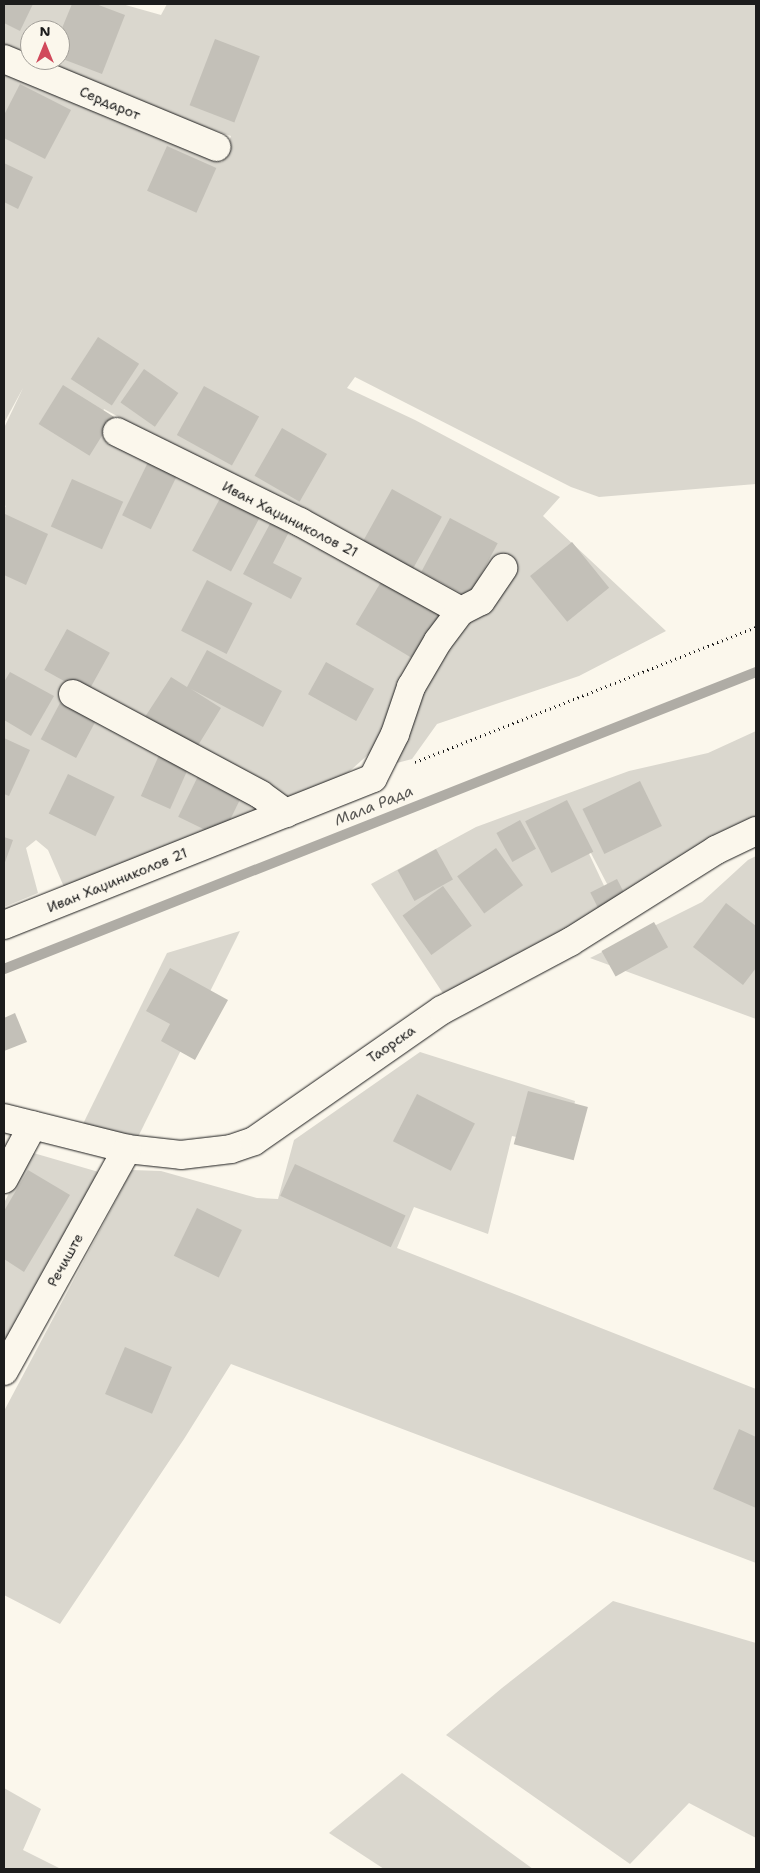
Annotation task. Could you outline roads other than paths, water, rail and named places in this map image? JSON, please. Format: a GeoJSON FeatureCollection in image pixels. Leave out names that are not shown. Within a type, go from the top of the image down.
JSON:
{"type":"FeatureCollection","features":[{"type":"Feature","properties":{"kind":"street","name":"Сердарот"},"geometry":{"type":"LineString","coordinates":[[4,59],[216,147]]}},
{"type":"Feature","properties":{"kind":"street","name":"Иван Хаџиниколов 21"},"geometry":{"type":"LineString","coordinates":[[4,925],[373,778],[395,734],[411,687],[438,641],[461,610],[300,522],[117,432]]}},
{"type":"Feature","properties":{"kind":"street"},"geometry":{"type":"LineString","coordinates":[[461,610],[481,600],[503,568]]}},
{"type":"Feature","properties":{"kind":"street"},"geometry":{"type":"LineString","coordinates":[[73,694],[261,795],[286,813]]}},
{"type":"Feature","properties":{"kind":"street","name":"Таорска"},"geometry":{"type":"LineString","coordinates":[[4,1118],[127,1149],[181,1155],[231,1149],[254,1141],[442,1010],[570,942],[716,850],[756,831]]}},
{"type":"Feature","properties":{"kind":"street"},"geometry":{"type":"LineString","coordinates":[[4,1178],[33,1125]]}},
{"type":"Feature","properties":{"kind":"street","name":"Речиште"},"geometry":{"type":"LineString","coordinates":[[4,1371],[127,1149]]}},
{"type":"Feature","properties":{"kind":"waterway","name":"Мала Рада"},"geometry":{"type":"LineString","coordinates":[[4,969],[756,672]]}}]}
